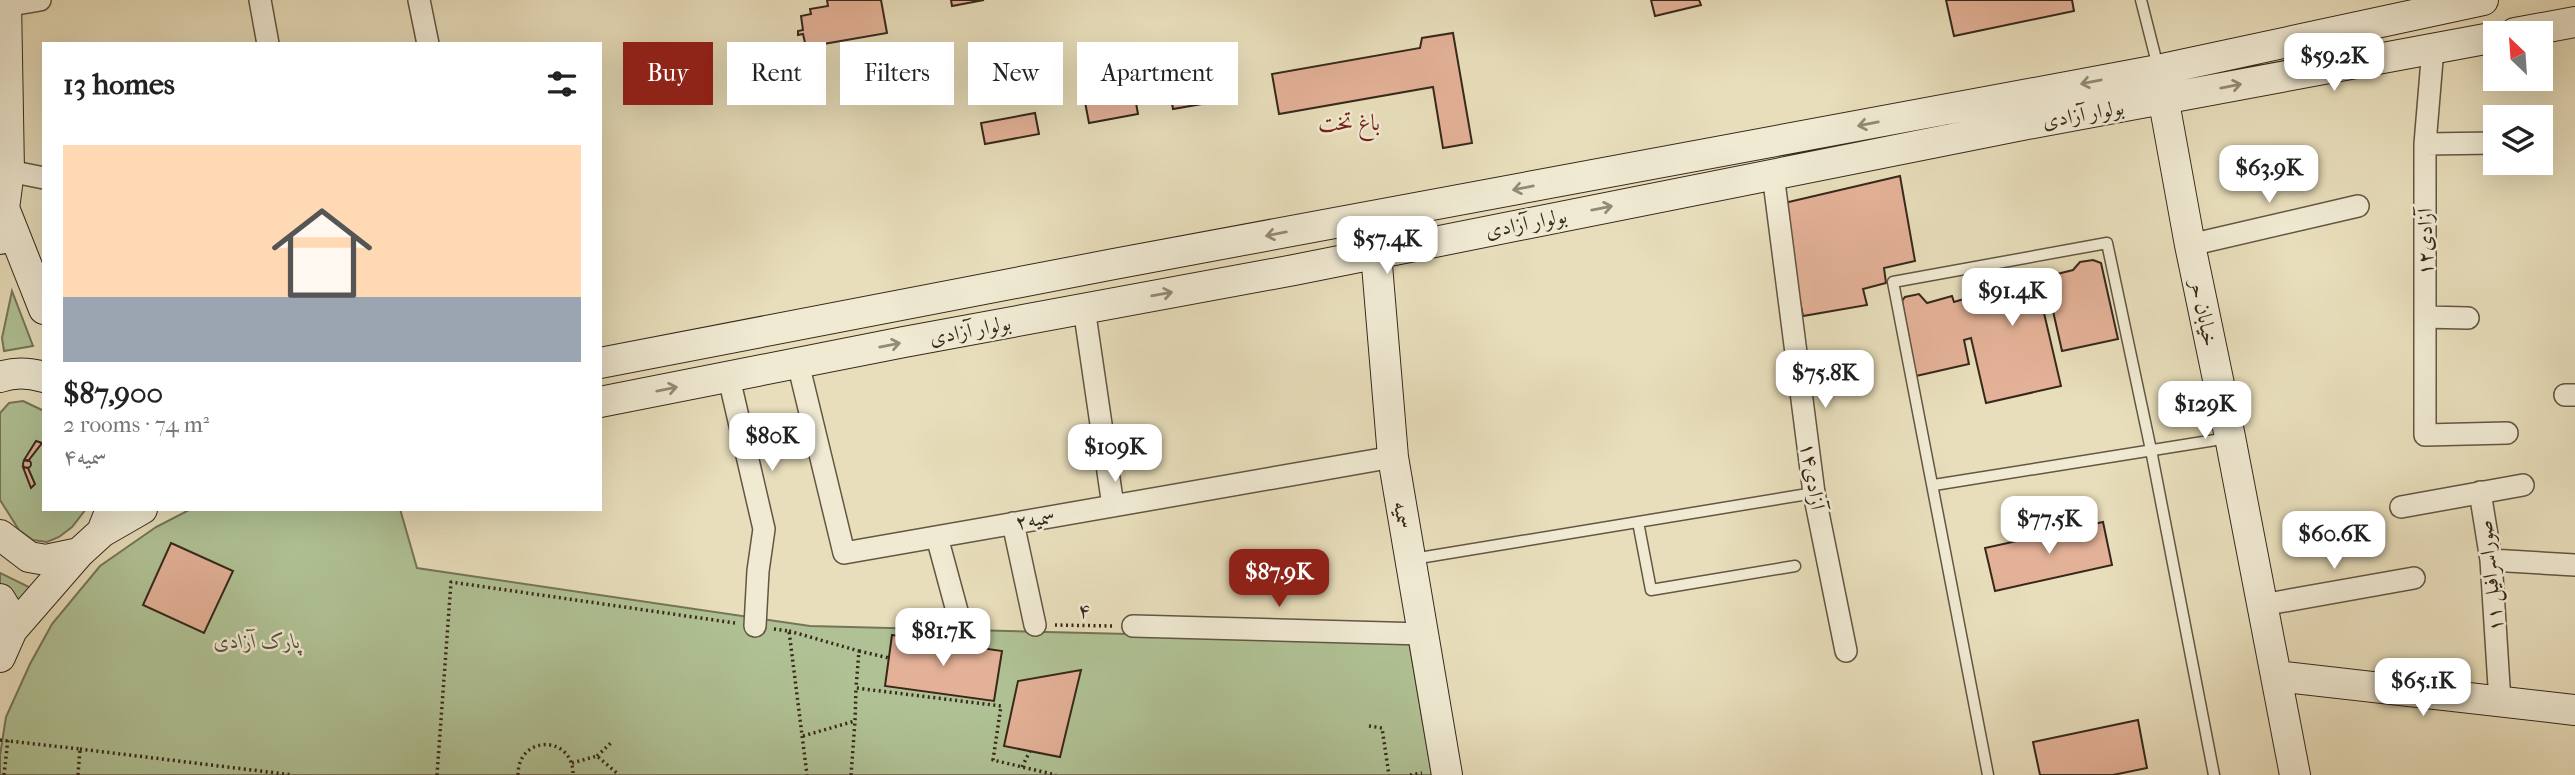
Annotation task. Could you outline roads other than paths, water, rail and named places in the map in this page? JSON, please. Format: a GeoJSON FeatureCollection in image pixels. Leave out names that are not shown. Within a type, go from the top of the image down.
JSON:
{"type":"FeatureCollection","features":[{"type":"Feature","properties":{"kind":"main road","name":"بولوار آزادی"},"geometry":{"type":"LineString","coordinates":[[602,363],[1114,264],[2158,70],[2483,0]]}},
{"type":"Feature","properties":{"kind":"main road"},"geometry":{"type":"LineString","coordinates":[[0,239],[2,207],[9,171],[5,3]]}},
{"type":"Feature","properties":{"kind":"main road"},"geometry":{"type":"LineString","coordinates":[[2553,26],[2575,22]]}},
{"type":"Feature","properties":{"kind":"main road","name":"بولوار آزادی"},"geometry":{"type":"LineString","coordinates":[[602,402],[2483,39]]}},
{"type":"Feature","properties":{"kind":"main road","name":"خیابان حر"},"geometry":{"type":"LineString","coordinates":[[2158,70],[2276,676],[2300,774]]}},
{"type":"Feature","properties":{"kind":"main road"},"geometry":{"type":"LineString","coordinates":[[2,207],[42,304]]}},
{"type":"Feature","properties":{"kind":"main road","name":"سمیه"},"geometry":{"type":"LineString","coordinates":[[1376,253],[1393,457],[1447,775]]}},
{"type":"Feature","properties":{"kind":"main road"},"geometry":{"type":"LineString","coordinates":[[1114,264],[1120,301]]}},
{"type":"Feature","properties":{"kind":"main road"},"geometry":{"type":"LineString","coordinates":[[0,377],[9,374],[42,376]]}},
{"type":"Feature","properties":{"kind":"main road"},"geometry":{"type":"LineString","coordinates":[[0,657],[12,630],[106,521],[136,511]]}},
{"type":"Feature","properties":{"kind":"main road"},"geometry":{"type":"LineString","coordinates":[[0,535],[29,557],[47,560],[79,554]]}},
{"type":"Feature","properties":{"kind":"main road"},"geometry":{"type":"LineString","coordinates":[[0,598],[11,617],[12,630]]}},
{"type":"Feature","properties":{"kind":"main road"},"geometry":{"type":"LineString","coordinates":[[2276,676],[2575,710]]}},
{"type":"Feature","properties":{"kind":"street"},"geometry":{"type":"LineString","coordinates":[[5,3],[40,0]]}},
{"type":"Feature","properties":{"kind":"street"},"geometry":{"type":"LineString","coordinates":[[260,0],[268,42]]}},
{"type":"Feature","properties":{"kind":"street"},"geometry":{"type":"LineString","coordinates":[[419,0],[428,42]]}},
{"type":"Feature","properties":{"kind":"street","name":"آزادی۱۲"},"geometry":{"type":"LineString","coordinates":[[2433,48],[2425,144],[2425,435],[2507,433]]}},
{"type":"Feature","properties":{"kind":"street"},"geometry":{"type":"LineString","coordinates":[[2425,144],[2483,143]]}},
{"type":"Feature","properties":{"kind":"street"},"geometry":{"type":"LineString","coordinates":[[9,171],[42,177]]}},
{"type":"Feature","properties":{"kind":"street","name":"آزادی۱۴"},"geometry":{"type":"LineString","coordinates":[[1773,174],[1814,493],[1846,651]]}},
{"type":"Feature","properties":{"kind":"street"},"geometry":{"type":"LineString","coordinates":[[2190,245],[2358,206]]}},
{"type":"Feature","properties":{"kind":"street"},"geometry":{"type":"LineString","coordinates":[[1084,308],[1112,506]]}},
{"type":"Feature","properties":{"kind":"street"},"geometry":{"type":"LineString","coordinates":[[2425,317],[2468,318]]}},
{"type":"Feature","properties":{"kind":"street","name":"۲سمیه"},"geometry":{"type":"LineString","coordinates":[[798,363],[844,553],[1393,457]]}},
{"type":"Feature","properties":{"kind":"street"},"geometry":{"type":"LineString","coordinates":[[729,377],[764,529],[755,626]]}},
{"type":"Feature","properties":{"kind":"street"},"geometry":{"type":"LineString","coordinates":[[2401,507],[2523,485]]}},
{"type":"Feature","properties":{"kind":"street","name":"صوراسرافیل ۱۱"},"geometry":{"type":"LineString","coordinates":[[2480,492],[2491,560],[2500,702]]}},
{"type":"Feature","properties":{"kind":"street"},"geometry":{"type":"LineString","coordinates":[[1013,523],[1035,625]]}},
{"type":"Feature","properties":{"kind":"street"},"geometry":{"type":"LineString","coordinates":[[937,537],[960,622]]}},
{"type":"Feature","properties":{"kind":"street"},"geometry":{"type":"LineString","coordinates":[[2491,560],[2575,565]]}},
{"type":"Feature","properties":{"kind":"street"},"geometry":{"type":"LineString","coordinates":[[2262,605],[2414,578]]}},
{"type":"Feature","properties":{"kind":"street"},"geometry":{"type":"LineString","coordinates":[[1133,626],[1423,634]]}},
{"type":"Feature","properties":{"kind":"lane"},"geometry":{"type":"LineString","coordinates":[[2141,0],[2158,70]]}},
{"type":"Feature","properties":{"kind":"lane"},"geometry":{"type":"LineString","coordinates":[[1988,775],[1893,282],[2107,243],[2151,450],[2214,775]]}},
{"type":"Feature","properties":{"kind":"lane"},"geometry":{"type":"LineString","coordinates":[[1934,485],[2230,438]]}},
{"type":"Feature","properties":{"kind":"lane"},"geometry":{"type":"LineString","coordinates":[[1410,560],[1814,493]]}},
{"type":"Feature","properties":{"kind":"lane"},"geometry":{"type":"LineString","coordinates":[[1638,522],[1651,590],[1795,566]]}},
{"type":"Feature","properties":{"kind":"district","name":"باغ تخت"},"geometry":{"type":"Point","coordinates":[1349,122]}},
{"type":"Feature","properties":{"kind":"park label","name":"پارک آزادی"},"geometry":{"type":"Point","coordinates":[257,641]}}]}
